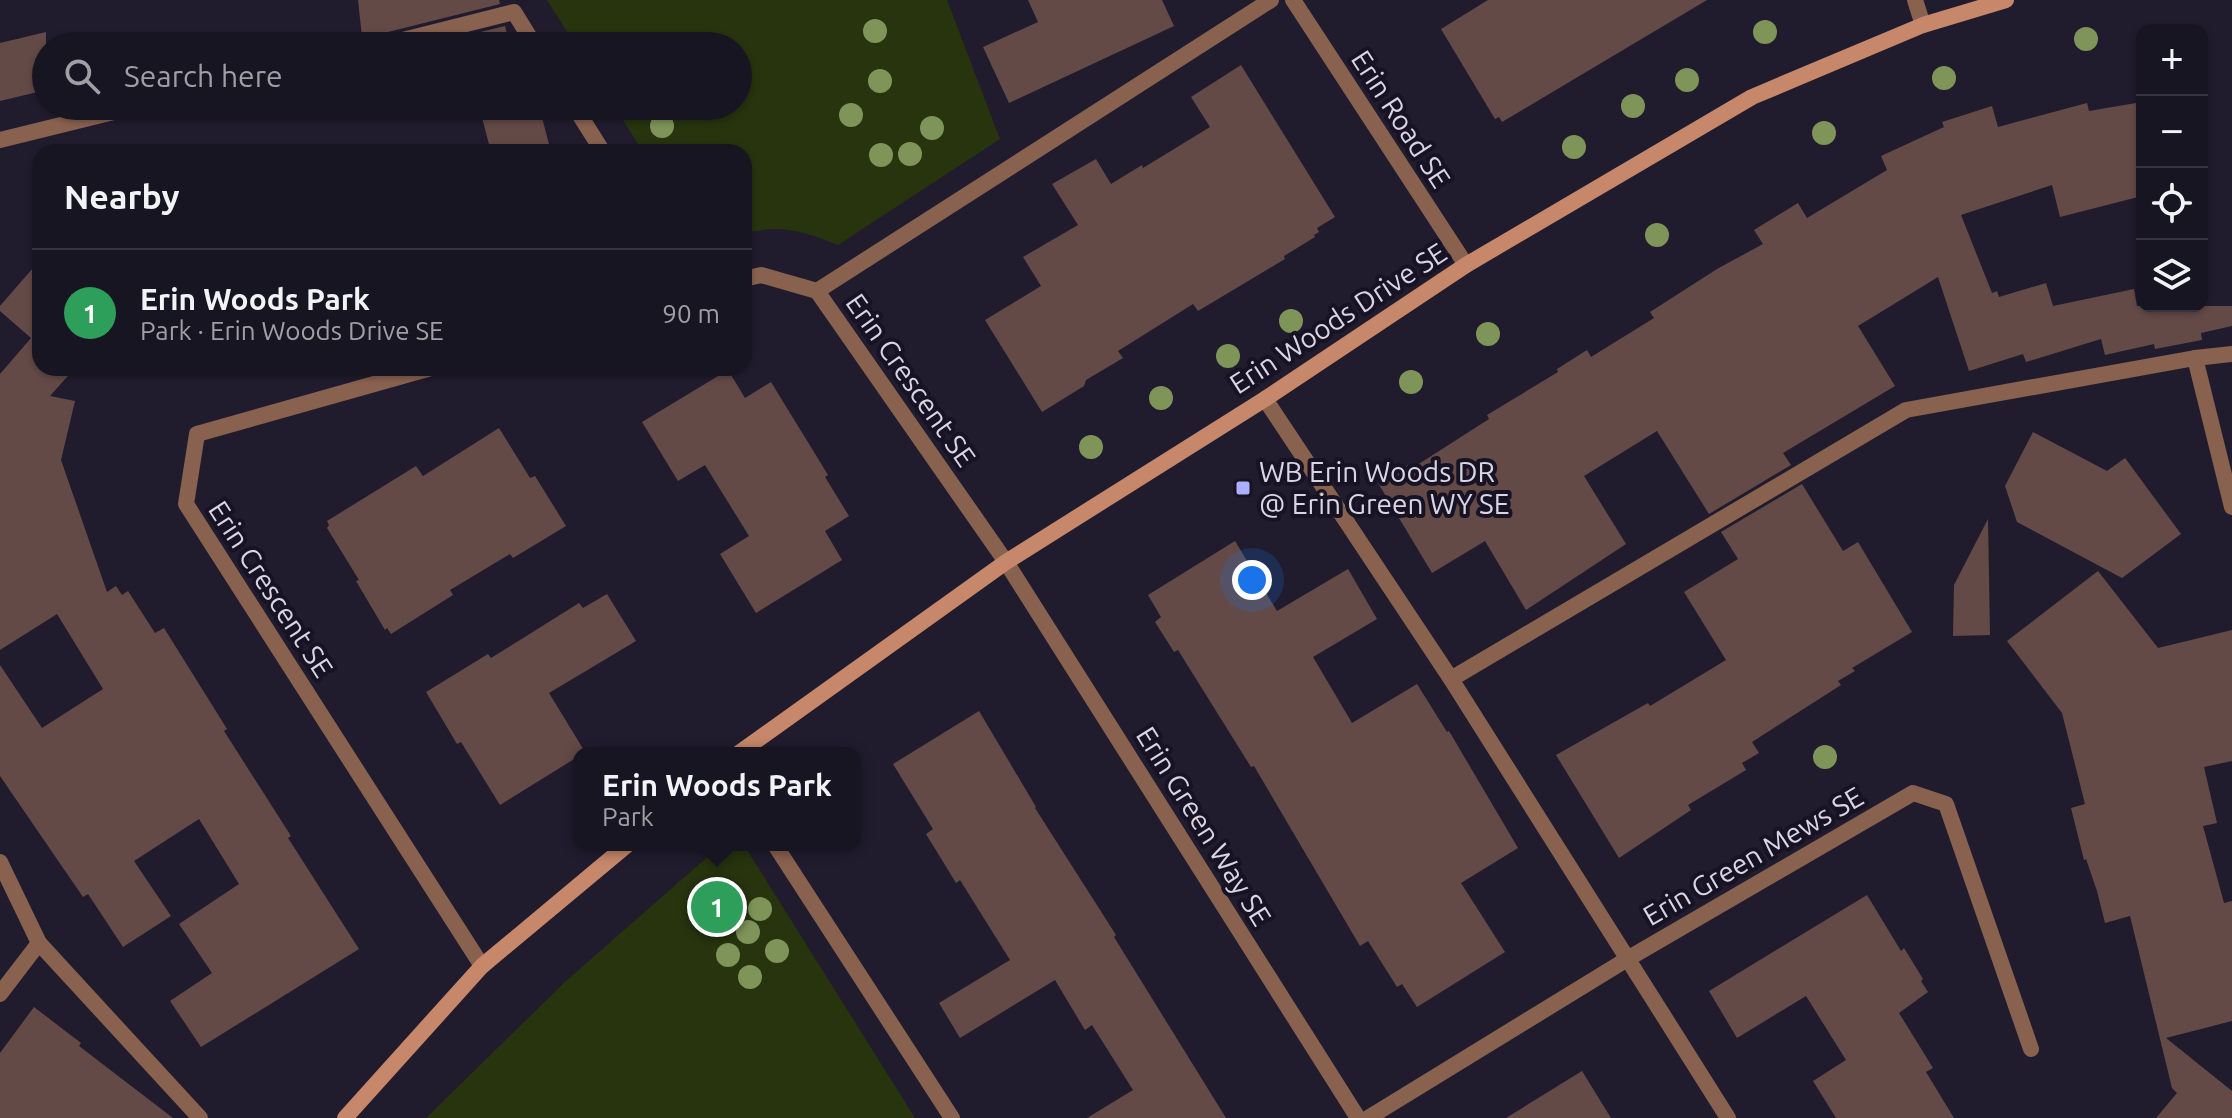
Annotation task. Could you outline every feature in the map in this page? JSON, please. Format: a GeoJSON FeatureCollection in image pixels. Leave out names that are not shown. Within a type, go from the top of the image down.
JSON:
{"type":"FeatureCollection","features":[{"type":"Feature","properties":{"kind":"street"},"geometry":{"type":"LineString","coordinates":[[817,291],[1271,0]]}},
{"type":"Feature","properties":{"kind":"street","name":"Erin Road SE"},"geometry":{"type":"LineString","coordinates":[[1293,0],[1466,265]]}},
{"type":"Feature","properties":{"kind":"street"},"geometry":{"type":"LineString","coordinates":[[1915,0],[1923,25]]}},
{"type":"Feature","properties":{"kind":"street","name":"Erin Woods Drive SE"},"geometry":{"type":"LineString","coordinates":[[747,747],[1006,562],[1265,399],[1466,265],[1752,97],[1923,25],[2006,0]]}},
{"type":"Feature","properties":{"kind":"street"},"geometry":{"type":"LineString","coordinates":[[435,32],[514,12],[526,32]]}},
{"type":"Feature","properties":{"kind":"street"},"geometry":{"type":"LineString","coordinates":[[0,140],[81,120]]}},
{"type":"Feature","properties":{"kind":"street"},"geometry":{"type":"LineString","coordinates":[[583,120],[598,144]]}},
{"type":"Feature","properties":{"kind":"street","name":"Erin Crescent SE"},"geometry":{"type":"LineString","coordinates":[[752,277],[761,275],[817,291],[1006,562]]}},
{"type":"Feature","properties":{"kind":"street"},"geometry":{"type":"LineString","coordinates":[[1451,679],[1906,410],[2232,354]]}},
{"type":"Feature","properties":{"kind":"street"},"geometry":{"type":"LineString","coordinates":[[2195,358],[2232,507]]}},
{"type":"Feature","properties":{"kind":"street","name":"Erin Crescent SE"},"geometry":{"type":"LineString","coordinates":[[403,376],[197,434],[186,504],[482,966]]}},
{"type":"Feature","properties":{"kind":"street"},"geometry":{"type":"LineString","coordinates":[[1265,399],[1451,679],[1728,1118]]}},
{"type":"Feature","properties":{"kind":"street","name":"Erin Green Way SE"},"geometry":{"type":"LineString","coordinates":[[1006,562],[1358,1118]]}},
{"type":"Feature","properties":{"kind":"street","name":"Erin Green Mews SE"},"geometry":{"type":"LineString","coordinates":[[1368,1118],[1629,958],[1913,793],[1946,804],[2031,1049]]}},
{"type":"Feature","properties":{"kind":"street"},"geometry":{"type":"LineString","coordinates":[[345,1118],[482,966],[620,851]]}},
{"type":"Feature","properties":{"kind":"street"},"geometry":{"type":"LineString","coordinates":[[779,851],[952,1118]]}},
{"type":"Feature","properties":{"kind":"street"},"geometry":{"type":"LineString","coordinates":[[0,862],[39,943],[200,1118]]}},
{"type":"Feature","properties":{"kind":"street"},"geometry":{"type":"LineString","coordinates":[[0,994],[39,943]]}},
{"type":"Feature","properties":{"kind":"green space"},"geometry":{"type":"Polygon","coordinates":[[[547,0],[947,0],[1000,139],[838,245],[792,230],[752,232],[752,144],[638,144],[623,120],[752,120],[752,32],[567,32],[547,0]]]}},
{"type":"Feature","properties":{"kind":"green space"},"geometry":{"type":"Polygon","coordinates":[[[714,851],[748,851],[915,1118],[426,1118],[566,981],[714,851]]]}},
{"type":"Feature","properties":{"kind":"building"},"geometry":{"type":"Polygon","coordinates":[[[358,0],[499,0],[500,4],[388,32],[361,32],[358,0]]]}},
{"type":"Feature","properties":{"kind":"building"},"geometry":{"type":"Polygon","coordinates":[[[1028,0],[1162,0],[1174,26],[1009,103],[983,47],[1038,22],[1028,0]]]}},
{"type":"Feature","properties":{"kind":"building"},"geometry":{"type":"Polygon","coordinates":[[[1488,0],[1707,0],[1502,122],[1499,117],[1495,119],[1441,29],[1488,0]]]}},
{"type":"Feature","properties":{"kind":"building"},"geometry":{"type":"Polygon","coordinates":[[[505,26],[506,32],[481,32],[505,26]]]}},
{"type":"Feature","properties":{"kind":"building"},"geometry":{"type":"Polygon","coordinates":[[[32,35],[32,93],[0,101],[0,43],[32,35]]]}},
{"type":"Feature","properties":{"kind":"building"},"geometry":{"type":"Polygon","coordinates":[[[1241,65],[1335,217],[1317,228],[1319,232],[1315,237],[1284,256],[1285,259],[1198,311],[1193,304],[1118,351],[1123,358],[1042,412],[985,320],[1041,286],[1023,257],[1078,225],[1052,184],[1096,159],[1111,184],[1210,127],[1191,97],[1241,65]]]}},
{"type":"Feature","properties":{"kind":"building"},"geometry":{"type":"Polygon","coordinates":[[[2087,103],[2089,111],[2136,103],[2136,198],[2060,217],[2052,185],[1961,215],[1992,293],[1997,291],[1999,297],[2046,283],[2053,306],[2134,289],[2136,312],[2208,312],[2208,306],[2232,306],[2232,326],[2201,333],[2202,340],[2155,349],[2154,344],[2105,355],[2101,339],[2026,362],[2023,354],[1969,371],[1938,277],[1858,326],[1895,386],[1783,453],[1791,465],[1709,514],[1657,431],[1584,476],[1626,544],[1526,610],[1485,541],[1432,573],[1378,483],[1408,465],[1411,469],[1587,350],[1591,357],[1654,318],[1650,312],[1763,244],[1754,230],[1798,203],[1807,218],[1887,170],[1881,156],[1944,127],[1942,122],[1992,106],[1998,127],[2087,103]]]}},
{"type":"Feature","properties":{"kind":"building"},"geometry":{"type":"Polygon","coordinates":[[[483,120],[543,120],[549,144],[489,144],[483,120]]]}},
{"type":"Feature","properties":{"kind":"building"},"geometry":{"type":"Polygon","coordinates":[[[32,269],[32,376],[68,376],[50,396],[75,401],[61,460],[107,592],[116,586],[122,595],[128,591],[155,633],[164,628],[227,729],[224,731],[291,836],[288,838],[359,949],[201,1047],[170,1001],[212,973],[179,924],[239,884],[199,819],[134,861],[171,916],[123,947],[88,894],[83,897],[0,776],[0,665],[42,728],[103,689],[57,614],[0,650],[0,374],[31,338],[0,311],[0,306],[32,269]]]}},
{"type":"Feature","properties":{"kind":"building"},"geometry":{"type":"Polygon","coordinates":[[[718,376],[732,376],[745,398],[771,382],[828,475],[825,477],[849,516],[825,531],[842,560],[756,613],[720,554],[749,536],[705,465],[678,481],[642,422],[718,376]]]}},
{"type":"Feature","properties":{"kind":"building"},"geometry":{"type":"Polygon","coordinates":[[[499,428],[530,478],[535,476],[566,526],[513,558],[510,554],[450,590],[453,595],[391,634],[387,628],[385,630],[356,581],[359,580],[327,528],[327,521],[416,466],[423,476],[499,428]]]}},
{"type":"Feature","properties":{"kind":"building"},"geometry":{"type":"Polygon","coordinates":[[[2033,432],[2107,471],[2125,458],[2181,534],[2122,578],[2017,522],[2005,486],[2033,432]]]}},
{"type":"Feature","properties":{"kind":"building"},"geometry":{"type":"Polygon","coordinates":[[[1802,484],[1843,551],[1858,542],[1912,632],[1852,668],[1855,671],[1838,681],[1841,685],[1752,742],[1759,753],[1742,763],[1746,770],[1688,805],[1691,810],[1619,858],[1556,755],[1648,703],[1650,706],[1726,660],[1684,592],[1738,559],[1721,532],[1802,484]]]}},
{"type":"Feature","properties":{"kind":"building"},"geometry":{"type":"Polygon","coordinates":[[[1988,519],[1990,635],[1953,636],[1954,585],[1988,519]]]}},
{"type":"Feature","properties":{"kind":"building"},"geometry":{"type":"Polygon","coordinates":[[[1235,541],[1277,611],[1348,569],[1377,619],[1313,657],[1352,723],[1417,684],[1449,731],[1518,848],[1461,883],[1505,952],[1417,1007],[1402,984],[1397,987],[1368,941],[1360,946],[1254,766],[1251,767],[1178,650],[1174,652],[1155,622],[1161,617],[1148,595],[1235,541]]]}},
{"type":"Feature","properties":{"kind":"building"},"geometry":{"type":"Polygon","coordinates":[[[2098,571],[2158,648],[2232,630],[2232,761],[2204,767],[2217,823],[2203,826],[2224,903],[2232,901],[2232,1021],[2166,1038],[2232,1091],[2232,1118],[2156,1118],[2177,1093],[2172,1088],[2130,916],[2105,923],[2071,808],[2085,804],[2062,713],[2007,641],[2098,571]]]}},
{"type":"Feature","properties":{"kind":"building"},"geometry":{"type":"Polygon","coordinates":[[[607,594],[636,641],[549,693],[582,747],[573,747],[573,760],[500,805],[461,742],[457,744],[426,692],[488,654],[491,658],[579,603],[583,608],[607,594]]]}},
{"type":"Feature","properties":{"kind":"building"},"geometry":{"type":"Polygon","coordinates":[[[979,711],[1035,808],[1226,1118],[1087,1118],[1133,1090],[1092,1025],[1085,1030],[1055,980],[960,1038],[939,1003],[1010,960],[960,880],[956,883],[926,834],[933,829],[893,764],[979,711]]]}},
{"type":"Feature","properties":{"kind":"building"},"geometry":{"type":"Polygon","coordinates":[[[1867,895],[1901,951],[1904,948],[1923,979],[1921,981],[1928,992],[1899,1013],[1933,1068],[1926,1072],[1954,1118],[1836,1118],[1813,1081],[1846,1060],[1806,996],[1737,1038],[1709,991],[1867,895]]]}},
{"type":"Feature","properties":{"kind":"building"},"geometry":{"type":"Polygon","coordinates":[[[34,1007],[173,1118],[0,1118],[0,1053],[34,1007]]]}},
{"type":"Feature","properties":{"kind":"building"},"geometry":{"type":"Polygon","coordinates":[[[1582,1071],[1611,1118],[1506,1118],[1582,1071]]]}},
{"type":"Feature","properties":{"kind":"place","name":"WB Erin Woods DR @ Erin Green WY SE"},"geometry":{"type":"Point","coordinates":[1243,488]}},
{"type":"Feature","properties":{"kind":"place","name":"Erin Woods Park"},"geometry":{"type":"Point","coordinates":[717,907]}}]}
